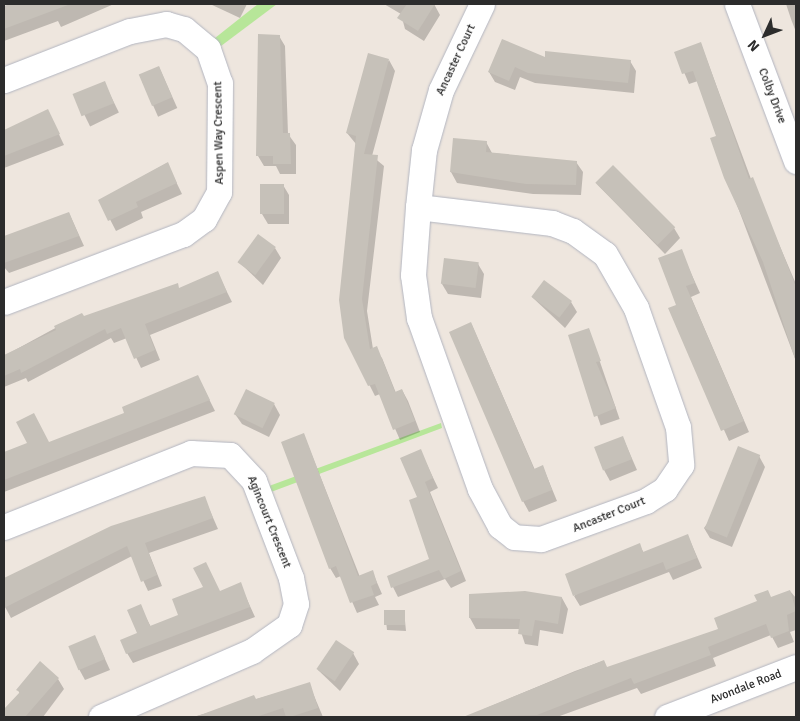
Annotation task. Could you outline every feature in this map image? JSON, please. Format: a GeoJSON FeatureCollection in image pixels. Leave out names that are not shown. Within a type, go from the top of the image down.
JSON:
{"type":"FeatureCollection","features":[{"type":"Feature","properties":{"kind":"street","name":"Ancaster Court"},"geometry":{"type":"LineString","coordinates":[[418,207],[552,223],[579,234],[604,254],[636,308],[678,427],[680,465],[665,489],[646,501],[541,540],[514,537],[500,526],[480,489],[419,318],[413,275],[418,207],[424,150],[440,90],[482,4]]}},
{"type":"Feature","properties":{"kind":"street","name":"Colby Drive"},"geometry":{"type":"LineString","coordinates":[[737,4],[796,160]]}},
{"type":"Feature","properties":{"kind":"street","name":"Aspen Way Crescent"},"geometry":{"type":"LineString","coordinates":[[4,80],[130,31],[166,24],[184,29],[208,49],[220,83],[219,192],[204,219],[182,234],[4,302]]}},
{"type":"Feature","properties":{"kind":"street","name":"Agincourt Crescent"},"geometry":{"type":"LineString","coordinates":[[4,527],[198,452],[230,454],[254,481],[291,578],[296,604],[289,625],[252,651],[101,717]]}},
{"type":"Feature","properties":{"kind":"street","name":"Avondale Road"},"geometry":{"type":"LineString","coordinates":[[667,717],[796,668]]}},
{"type":"Feature","properties":{"kind":"green space"},"geometry":{"type":"Polygon","coordinates":[[[258,4],[277,4],[221,46],[215,38],[258,4]]]}},
{"type":"Feature","properties":{"kind":"green space"},"geometry":{"type":"Polygon","coordinates":[[[441,423],[442,428],[271,492],[269,486],[441,423]]]}},
{"type":"Feature","properties":{"kind":"building"},"geometry":{"type":"Polygon","coordinates":[[[10,4],[68,5],[4,29],[4,6],[10,4]]]}},
{"type":"Feature","properties":{"kind":"building"},"geometry":{"type":"Polygon","coordinates":[[[407,4],[435,4],[418,31],[397,18],[407,4]]]}},
{"type":"Feature","properties":{"kind":"building"},"geometry":{"type":"Polygon","coordinates":[[[258,34],[280,35],[283,133],[290,133],[291,164],[273,164],[273,156],[256,156],[258,34]]]}},
{"type":"Feature","properties":{"kind":"building"},"geometry":{"type":"Polygon","coordinates":[[[502,39],[545,57],[545,51],[631,60],[628,83],[528,73],[515,67],[509,81],[488,72],[502,39]]]}},
{"type":"Feature","properties":{"kind":"building"},"geometry":{"type":"Polygon","coordinates":[[[701,42],[749,179],[753,177],[796,287],[796,362],[763,262],[724,178],[710,138],[716,136],[693,71],[682,74],[674,52],[701,42]]]}},
{"type":"Feature","properties":{"kind":"building"},"geometry":{"type":"Polygon","coordinates":[[[368,53],[389,59],[364,154],[378,155],[362,299],[370,349],[377,346],[395,392],[402,389],[415,421],[393,430],[375,384],[368,386],[344,338],[339,300],[356,136],[346,133],[368,53]]]}},
{"type":"Feature","properties":{"kind":"building"},"geometry":{"type":"Polygon","coordinates":[[[159,66],[172,97],[152,106],[139,75],[159,66]]]}},
{"type":"Feature","properties":{"kind":"building"},"geometry":{"type":"Polygon","coordinates":[[[105,81],[114,103],[82,116],[73,94],[105,81]]]}},
{"type":"Feature","properties":{"kind":"building"},"geometry":{"type":"Polygon","coordinates":[[[48,109],[60,134],[4,156],[4,130],[48,109]]]}},
{"type":"Feature","properties":{"kind":"building"},"geometry":{"type":"Polygon","coordinates":[[[453,138],[487,141],[486,152],[577,161],[576,185],[526,184],[450,172],[453,138]]]}},
{"type":"Feature","properties":{"kind":"building"},"geometry":{"type":"Polygon","coordinates":[[[168,162],[177,183],[136,202],[138,207],[108,221],[98,200],[168,162]]]}},
{"type":"Feature","properties":{"kind":"building"},"geometry":{"type":"Polygon","coordinates":[[[613,165],[675,227],[658,245],[595,183],[613,165]]]}},
{"type":"Feature","properties":{"kind":"building"},"geometry":{"type":"Polygon","coordinates":[[[260,184],[284,184],[284,214],[260,214],[260,184]]]}},
{"type":"Feature","properties":{"kind":"building"},"geometry":{"type":"Polygon","coordinates":[[[69,212],[79,236],[4,263],[4,236],[69,212]]]}},
{"type":"Feature","properties":{"kind":"building"},"geometry":{"type":"Polygon","coordinates":[[[258,234],[276,247],[255,275],[237,262],[258,234]]]}},
{"type":"Feature","properties":{"kind":"building"},"geometry":{"type":"Polygon","coordinates":[[[682,249],[695,283],[686,286],[744,421],[721,431],[668,308],[676,305],[658,258],[682,249]]]}},
{"type":"Feature","properties":{"kind":"building"},"geometry":{"type":"Polygon","coordinates":[[[444,258],[479,262],[476,288],[441,284],[444,258]]]}},
{"type":"Feature","properties":{"kind":"building"},"geometry":{"type":"Polygon","coordinates":[[[218,271],[227,292],[145,324],[155,350],[134,359],[121,328],[107,334],[105,329],[21,373],[20,369],[4,376],[4,355],[56,330],[54,326],[82,313],[84,316],[178,283],[179,288],[218,271]]]}},
{"type":"Feature","properties":{"kind":"building"},"geometry":{"type":"Polygon","coordinates":[[[544,280],[572,301],[559,318],[531,297],[544,280]]]}},
{"type":"Feature","properties":{"kind":"building"},"geometry":{"type":"Polygon","coordinates":[[[471,322],[534,469],[543,465],[552,490],[522,502],[449,332],[471,322]]]}},
{"type":"Feature","properties":{"kind":"building"},"geometry":{"type":"Polygon","coordinates":[[[589,328],[601,361],[596,362],[616,408],[594,417],[568,335],[589,328]]]}},
{"type":"Feature","properties":{"kind":"building"},"geometry":{"type":"Polygon","coordinates":[[[198,375],[210,400],[4,480],[4,452],[27,443],[16,422],[34,413],[49,442],[124,413],[122,407],[198,375]]]}},
{"type":"Feature","properties":{"kind":"building"},"geometry":{"type":"Polygon","coordinates":[[[246,389],[275,403],[262,428],[234,414],[246,389]]]}},
{"type":"Feature","properties":{"kind":"building"},"geometry":{"type":"Polygon","coordinates":[[[304,433],[358,576],[373,570],[377,583],[371,586],[374,595],[350,603],[336,566],[329,569],[281,442],[304,433]]]}},
{"type":"Feature","properties":{"kind":"building"},"geometry":{"type":"Polygon","coordinates":[[[623,436],[632,459],[603,470],[594,447],[623,436]]]}},
{"type":"Feature","properties":{"kind":"building"},"geometry":{"type":"Polygon","coordinates":[[[738,446],[760,455],[727,538],[705,529],[738,446]]]}},
{"type":"Feature","properties":{"kind":"building"},"geometry":{"type":"Polygon","coordinates":[[[421,449],[433,478],[425,482],[461,571],[444,579],[439,570],[391,588],[387,576],[429,559],[409,500],[417,497],[400,458],[421,449]]]}},
{"type":"Feature","properties":{"kind":"building"},"geometry":{"type":"Polygon","coordinates":[[[205,496],[213,518],[145,543],[157,575],[141,582],[127,546],[4,608],[4,578],[111,526],[205,496]]]}},
{"type":"Feature","properties":{"kind":"building"},"geometry":{"type":"Polygon","coordinates":[[[688,534],[697,558],[666,570],[663,562],[573,596],[565,574],[640,543],[643,552],[688,534]]]}},
{"type":"Feature","properties":{"kind":"building"},"geometry":{"type":"Polygon","coordinates":[[[206,562],[220,591],[241,582],[250,607],[126,654],[120,640],[137,633],[127,610],[141,604],[150,626],[178,615],[172,599],[203,587],[193,568],[206,562]]]}},
{"type":"Feature","properties":{"kind":"building"},"geometry":{"type":"Polygon","coordinates":[[[768,590],[771,597],[790,590],[796,611],[787,615],[789,631],[771,638],[766,624],[708,647],[711,655],[634,684],[631,678],[537,715],[463,717],[604,660],[607,667],[718,629],[714,618],[757,601],[754,595],[768,590]]]}},
{"type":"Feature","properties":{"kind":"building"},"geometry":{"type":"Polygon","coordinates":[[[525,591],[562,597],[558,624],[535,620],[532,636],[518,634],[520,619],[469,618],[469,594],[525,591]]]}},
{"type":"Feature","properties":{"kind":"building"},"geometry":{"type":"Polygon","coordinates":[[[384,610],[405,610],[405,625],[384,625],[384,610]]]}},
{"type":"Feature","properties":{"kind":"building"},"geometry":{"type":"Polygon","coordinates":[[[95,635],[105,659],[78,670],[68,646],[95,635]]]}},
{"type":"Feature","properties":{"kind":"building"},"geometry":{"type":"Polygon","coordinates":[[[336,640],[354,652],[335,681],[316,669],[336,640]]]}},
{"type":"Feature","properties":{"kind":"building"},"geometry":{"type":"Polygon","coordinates":[[[40,661],[59,678],[25,717],[4,717],[4,709],[20,692],[16,690],[40,661]]]}},
{"type":"Feature","properties":{"kind":"building"},"geometry":{"type":"Polygon","coordinates":[[[310,682],[318,708],[290,717],[286,717],[283,708],[256,717],[195,717],[254,695],[256,699],[310,682]]]}}]}
